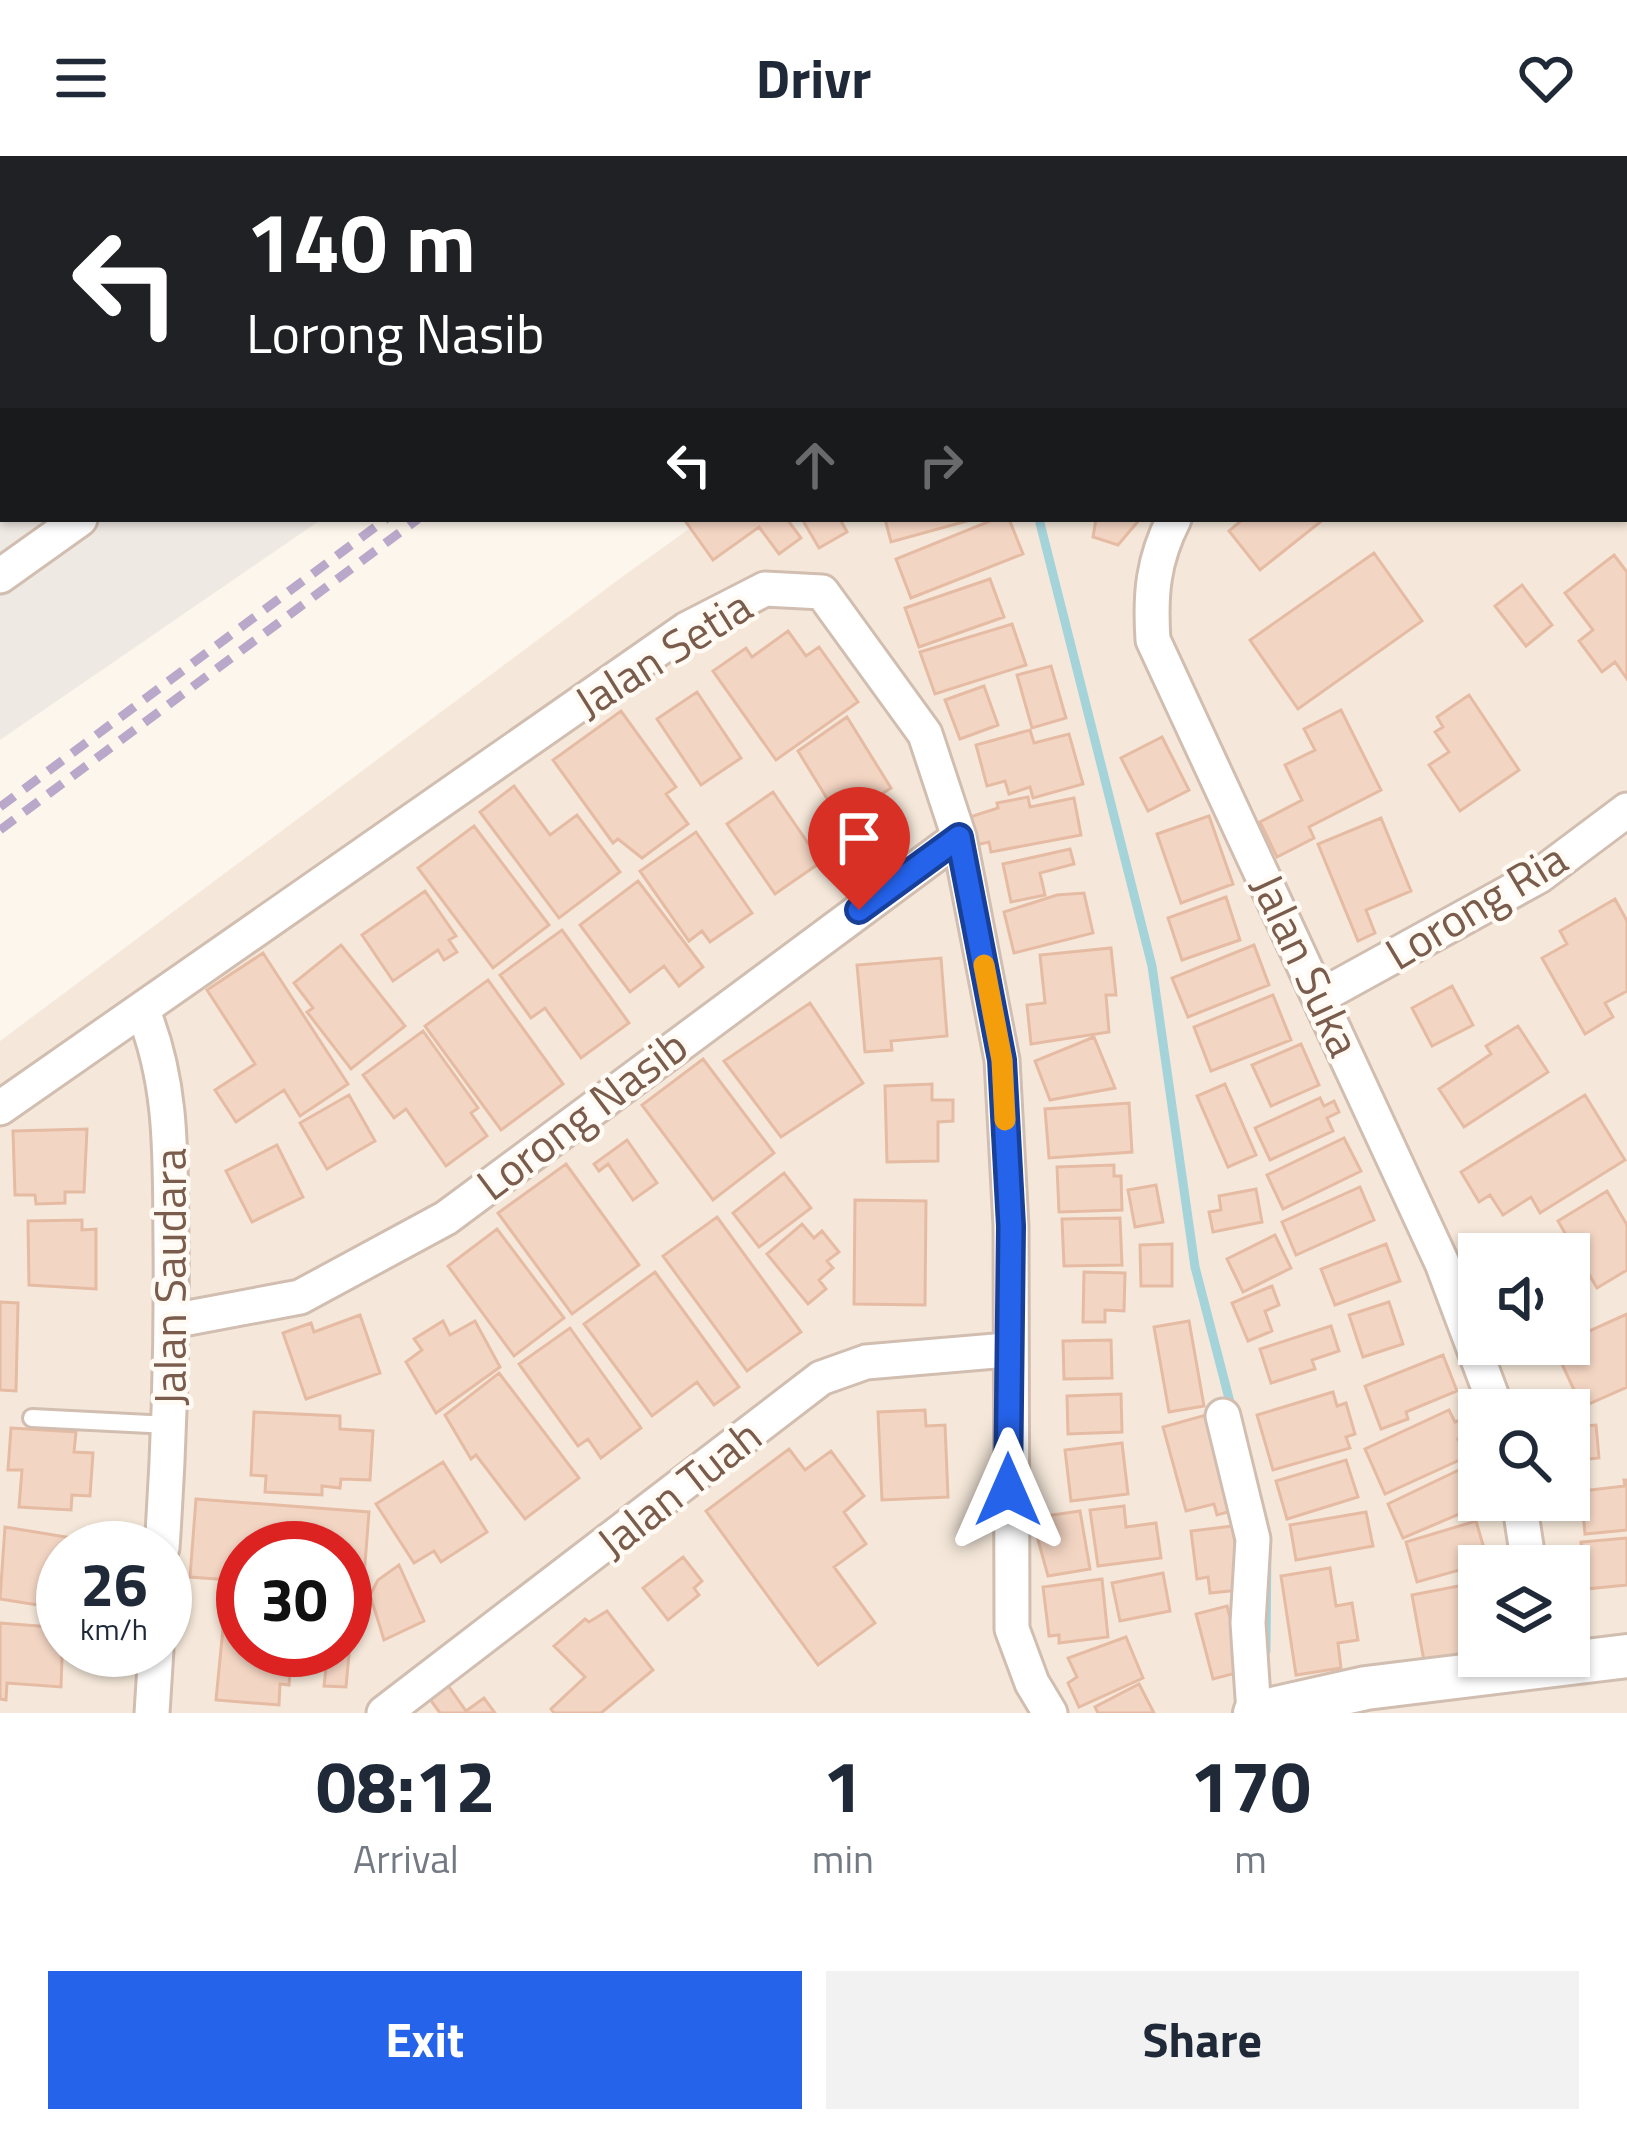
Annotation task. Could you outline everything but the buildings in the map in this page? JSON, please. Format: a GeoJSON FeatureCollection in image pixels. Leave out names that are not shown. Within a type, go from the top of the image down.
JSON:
{"type":"FeatureCollection","features":[{"type":"Feature","properties":{"kind":"street"},"geometry":{"type":"LineString","coordinates":[[0,576],[76,522]]}},
{"type":"Feature","properties":{"kind":"street","name":"Jalan Suka"},"geometry":{"type":"LineString","coordinates":[[1172,522],[1158,550],[1150,595],[1153,640],[1442,1263],[1488,1389]]}},
{"type":"Feature","properties":{"kind":"street","name":"Jalan Setia"},"geometry":{"type":"LineString","coordinates":[[142,1010],[688,629],[765,590],[822,592],[926,734],[959,837],[1002,1060],[1011,1226],[1007,1350],[1012,1629],[1032,1684],[1050,1713]]}},
{"type":"Feature","properties":{"kind":"street","name":"Lorong Ria"},"geometry":{"type":"LineString","coordinates":[[1321,996],[1539,876],[1627,810]]}},
{"type":"Feature","properties":{"kind":"street","name":"Lorong Nasib"},"geometry":{"type":"LineString","coordinates":[[172,1322],[300,1297],[446,1218],[959,837]]}},
{"type":"Feature","properties":{"kind":"street"},"geometry":{"type":"LineString","coordinates":[[0,1108],[142,1010]]}},
{"type":"Feature","properties":{"kind":"street","name":"Jalan Saudara"},"geometry":{"type":"LineString","coordinates":[[142,1010],[162,1057],[170,1111],[172,1322],[164,1521]]}},
{"type":"Feature","properties":{"kind":"street","name":"Jalan Tuah"},"geometry":{"type":"LineString","coordinates":[[384,1713],[821,1378],[866,1362],[1007,1350]]}},
{"type":"Feature","properties":{"kind":"street"},"geometry":{"type":"LineString","coordinates":[[1223,1416],[1253,1539],[1248,1623],[1256,1712],[1309,1700],[1368,1701],[1467,1677]]}},
{"type":"Feature","properties":{"kind":"street"},"geometry":{"type":"LineString","coordinates":[[1590,1657],[1627,1656]]}},
{"type":"Feature","properties":{"kind":"street"},"geometry":{"type":"LineString","coordinates":[[152,1713],[154,1677]]}},
{"type":"Feature","properties":{"kind":"lane"},"geometry":{"type":"LineString","coordinates":[[32,1418],[170,1424]]}},
{"type":"Feature","properties":{"kind":"shaded area"},"geometry":{"type":"Polygon","coordinates":[[[0,522],[318,522],[0,740],[0,522]]]}},
{"type":"Feature","properties":{"kind":"shaded area"},"geometry":{"type":"Polygon","coordinates":[[[699,522],[1627,522],[1627,1713],[0,1713],[0,1041],[699,522]]]}},
{"type":"Feature","properties":{"kind":"waterway"},"geometry":{"type":"LineString","coordinates":[[1040,522],[1152,966],[1195,1267],[1232,1410]]}},
{"type":"Feature","properties":{"kind":"waterway"},"geometry":{"type":"LineString","coordinates":[[1266,1651],[1267,1542]]}},
{"type":"Feature","properties":{"kind":"railway"},"geometry":{"type":"LineString","coordinates":[[0,807],[382,522]]}},
{"type":"Feature","properties":{"kind":"railway"},"geometry":{"type":"LineString","coordinates":[[0,830],[414,522]]}},
{"type":"Feature","properties":{"kind":"slow traffic"},"geometry":{"type":"LineString","coordinates":[[984,965],[1002,1060],[1005,1120]]}},
{"type":"Feature","properties":{"kind":"route"},"geometry":{"type":"LineString","coordinates":[[859,910],[959,837],[1002,1060],[1011,1226],[1008,1490]]}}]}
